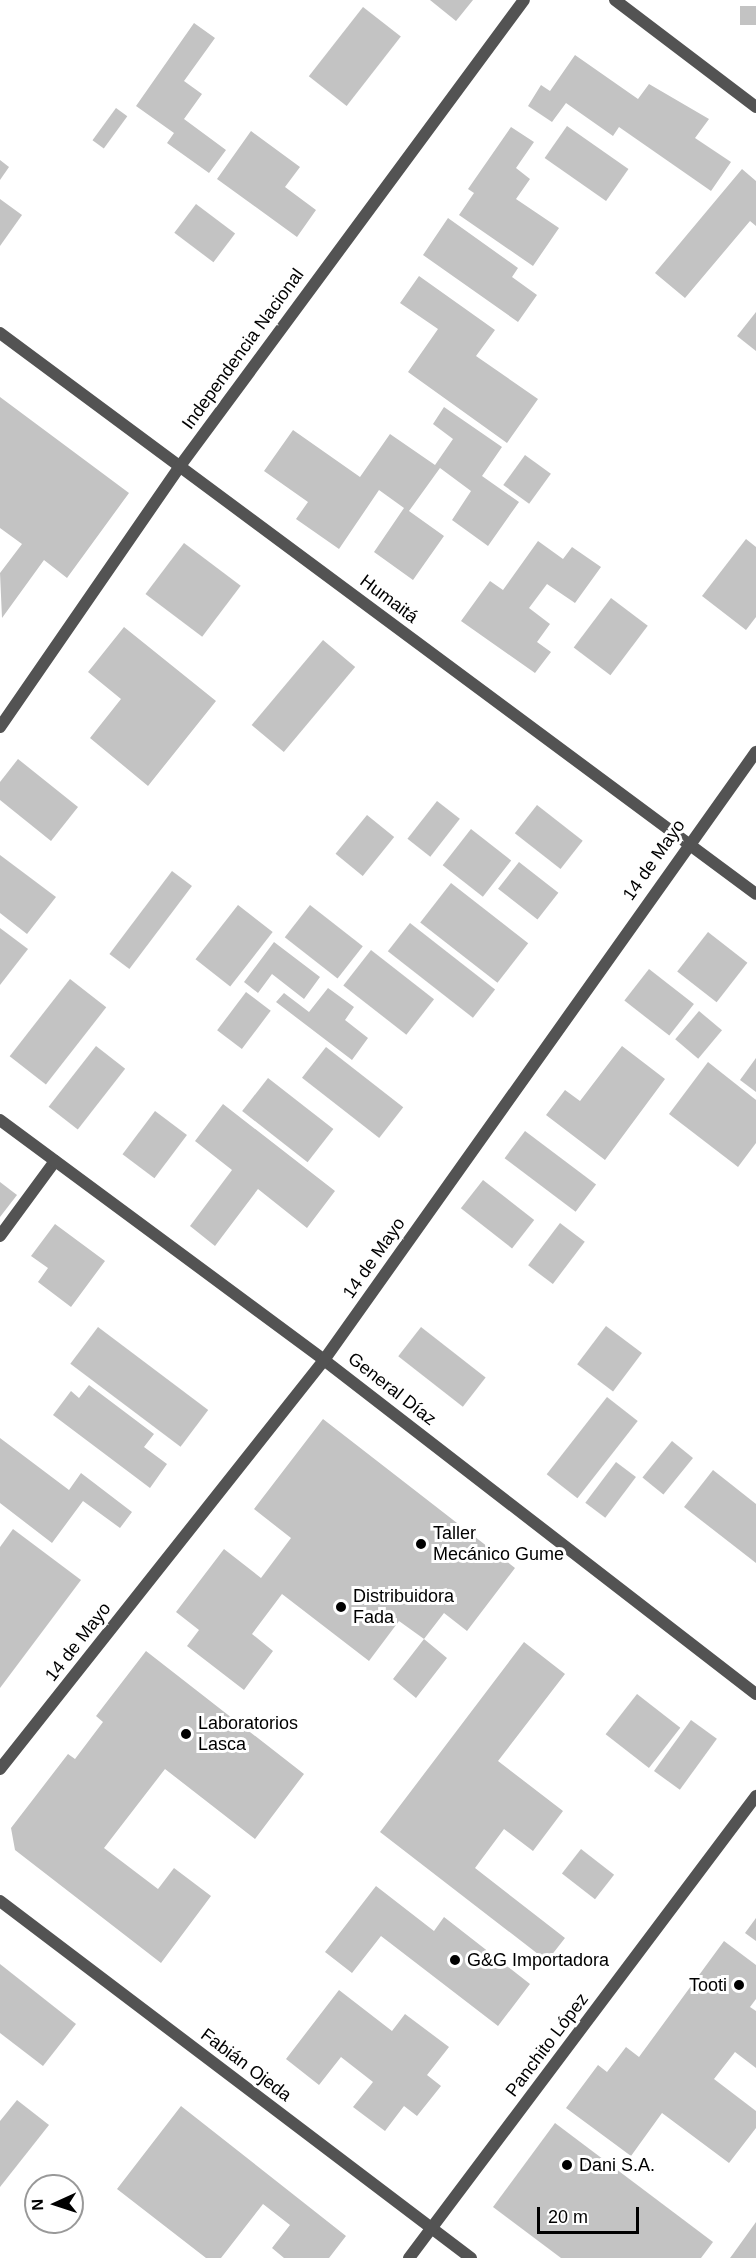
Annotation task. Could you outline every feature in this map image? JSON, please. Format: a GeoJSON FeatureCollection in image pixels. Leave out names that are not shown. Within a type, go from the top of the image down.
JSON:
{"type":"FeatureCollection","features":[{"type":"Feature","properties":{"kind":"street","name":"Independencia Nacional"},"geometry":{"type":"LineString","coordinates":[[0,727],[180,466],[524,0]]}},
{"type":"Feature","properties":{"kind":"street"},"geometry":{"type":"LineString","coordinates":[[615,0],[756,107]]}},
{"type":"Feature","properties":{"kind":"street","name":"Humaitá"},"geometry":{"type":"LineString","coordinates":[[0,333],[756,894]]}},
{"type":"Feature","properties":{"kind":"street","name":"14 de Mayo"},"geometry":{"type":"LineString","coordinates":[[0,1768],[324,1360],[688,843],[756,752]]}},
{"type":"Feature","properties":{"kind":"street","name":"General Díaz"},"geometry":{"type":"LineString","coordinates":[[0,1120],[324,1360],[756,1694]]}},
{"type":"Feature","properties":{"kind":"street"},"geometry":{"type":"LineString","coordinates":[[0,1236],[55,1161]]}},
{"type":"Feature","properties":{"kind":"street","name":"Panchito López"},"geometry":{"type":"LineString","coordinates":[[409,2258],[756,1796]]}},
{"type":"Feature","properties":{"kind":"street","name":"Fabián Ojeda"},"geometry":{"type":"LineString","coordinates":[[0,1901],[471,2258]]}},
{"type":"Feature","properties":{"kind":"building"},"geometry":{"type":"Polygon","coordinates":[[[430,0],[473,0],[456,21],[430,0]]]}},
{"type":"Feature","properties":{"kind":"building"},"geometry":{"type":"Polygon","coordinates":[[[740,6],[756,6],[756,25],[740,25],[740,6]]]}},
{"type":"Feature","properties":{"kind":"building"},"geometry":{"type":"Polygon","coordinates":[[[363,7],[401,37],[347,106],[309,76],[363,7]]]}},
{"type":"Feature","properties":{"kind":"building"},"geometry":{"type":"Polygon","coordinates":[[[194,23],[215,38],[184,81],[202,94],[184,119],[226,150],[209,173],[167,143],[174,133],[136,106],[194,23]]]}},
{"type":"Feature","properties":{"kind":"building"},"geometry":{"type":"Polygon","coordinates":[[[575,55],[638,99],[649,84],[709,119],[695,138],[731,162],[711,191],[619,127],[613,136],[566,103],[552,122],[528,106],[541,85],[550,91],[575,55]]]}},
{"type":"Feature","properties":{"kind":"building"},"geometry":{"type":"Polygon","coordinates":[[[116,108],[127,116],[104,149],[92,140],[116,108]]]}},
{"type":"Feature","properties":{"kind":"building"},"geometry":{"type":"Polygon","coordinates":[[[567,126],[628,169],[606,201],[545,158],[567,126]]]}},
{"type":"Feature","properties":{"kind":"building"},"geometry":{"type":"Polygon","coordinates":[[[511,127],[534,142],[516,168],[530,179],[516,199],[559,228],[533,266],[459,215],[474,193],[468,189],[511,127]]]}},
{"type":"Feature","properties":{"kind":"building"},"geometry":{"type":"Polygon","coordinates":[[[251,131],[300,167],[285,187],[316,210],[297,237],[217,179],[251,131]]]}},
{"type":"Feature","properties":{"kind":"building"},"geometry":{"type":"Polygon","coordinates":[[[0,160],[9,167],[0,180],[0,160]]]}},
{"type":"Feature","properties":{"kind":"building"},"geometry":{"type":"Polygon","coordinates":[[[742,169],[756,181],[756,226],[750,221],[685,298],[655,273],[742,169]]]}},
{"type":"Feature","properties":{"kind":"building"},"geometry":{"type":"Polygon","coordinates":[[[0,199],[22,215],[0,246],[0,199]]]}},
{"type":"Feature","properties":{"kind":"building"},"geometry":{"type":"Polygon","coordinates":[[[196,204],[235,233],[213,262],[174,233],[196,204]]]}},
{"type":"Feature","properties":{"kind":"building"},"geometry":{"type":"Polygon","coordinates":[[[448,218],[518,268],[512,277],[537,295],[518,322],[423,255],[448,218]]]}},
{"type":"Feature","properties":{"kind":"building"},"geometry":{"type":"Polygon","coordinates":[[[419,276],[495,330],[476,356],[538,399],[507,443],[408,372],[438,329],[400,303],[419,276]]]}},
{"type":"Feature","properties":{"kind":"building"},"geometry":{"type":"Polygon","coordinates":[[[756,312],[756,351],[737,336],[756,312]]]}},
{"type":"Feature","properties":{"kind":"building"},"geometry":{"type":"Polygon","coordinates":[[[0,397],[129,493],[67,578],[44,560],[2,618],[0,573],[22,544],[0,528],[0,397]]]}},
{"type":"Feature","properties":{"kind":"building"},"geometry":{"type":"Polygon","coordinates":[[[444,407],[502,447],[482,476],[519,502],[488,546],[452,520],[471,491],[440,468],[409,511],[444,536],[413,580],[374,552],[404,508],[379,490],[339,549],[296,519],[308,502],[264,471],[293,430],[360,477],[390,434],[435,465],[453,439],[433,424],[444,407]]]}},
{"type":"Feature","properties":{"kind":"building"},"geometry":{"type":"Polygon","coordinates":[[[525,455],[551,474],[529,504],[503,485],[525,455]]]}},
{"type":"Feature","properties":{"kind":"building"},"geometry":{"type":"Polygon","coordinates":[[[746,539],[756,547],[756,617],[746,630],[702,596],[746,539]]]}},
{"type":"Feature","properties":{"kind":"building"},"geometry":{"type":"Polygon","coordinates":[[[538,541],[563,559],[572,547],[601,567],[575,603],[547,584],[529,608],[550,624],[537,642],[551,652],[535,673],[461,621],[490,581],[503,590],[538,541]]]}},
{"type":"Feature","properties":{"kind":"building"},"geometry":{"type":"Polygon","coordinates":[[[184,543],[241,586],[202,637],[145,594],[184,543]]]}},
{"type":"Feature","properties":{"kind":"building"},"geometry":{"type":"Polygon","coordinates":[[[611,598],[648,626],[610,675],[574,648],[611,598]]]}},
{"type":"Feature","properties":{"kind":"building"},"geometry":{"type":"Polygon","coordinates":[[[124,627],[216,701],[148,786],[90,738],[121,699],[88,672],[124,627]]]}},
{"type":"Feature","properties":{"kind":"building"},"geometry":{"type":"Polygon","coordinates":[[[323,640],[355,667],[284,752],[252,725],[323,640]]]}},
{"type":"Feature","properties":{"kind":"building"},"geometry":{"type":"Polygon","coordinates":[[[18,759],[78,807],[51,841],[0,800],[0,782],[18,759]]]}},
{"type":"Feature","properties":{"kind":"building"},"geometry":{"type":"Polygon","coordinates":[[[437,801],[460,819],[430,857],[407,839],[437,801]]]}},
{"type":"Feature","properties":{"kind":"building"},"geometry":{"type":"Polygon","coordinates":[[[537,805],[583,841],[561,869],[515,833],[537,805]]]}},
{"type":"Feature","properties":{"kind":"building"},"geometry":{"type":"Polygon","coordinates":[[[367,815],[394,837],[363,876],[336,854],[367,815]]]}},
{"type":"Feature","properties":{"kind":"building"},"geometry":{"type":"Polygon","coordinates":[[[471,829],[511,860],[483,897],[443,865],[471,829]]]}},
{"type":"Feature","properties":{"kind":"building"},"geometry":{"type":"Polygon","coordinates":[[[0,855],[56,897],[27,934],[0,913],[0,855]]]}},
{"type":"Feature","properties":{"kind":"building"},"geometry":{"type":"Polygon","coordinates":[[[519,862],[558,893],[537,920],[498,889],[519,862]]]}},
{"type":"Feature","properties":{"kind":"building"},"geometry":{"type":"Polygon","coordinates":[[[172,871],[192,886],[129,969],[109,954],[172,871]]]}},
{"type":"Feature","properties":{"kind":"building"},"geometry":{"type":"Polygon","coordinates":[[[451,883],[528,943],[497,983],[420,922],[451,883]]]}},
{"type":"Feature","properties":{"kind":"building"},"geometry":{"type":"Polygon","coordinates":[[[238,905],[273,932],[230,986],[196,959],[238,905]]]}},
{"type":"Feature","properties":{"kind":"building"},"geometry":{"type":"Polygon","coordinates":[[[310,905],[363,946],[338,979],[285,937],[310,905]]]}},
{"type":"Feature","properties":{"kind":"building"},"geometry":{"type":"Polygon","coordinates":[[[410,923],[495,989],[473,1018],[388,951],[410,923]]]}},
{"type":"Feature","properties":{"kind":"building"},"geometry":{"type":"Polygon","coordinates":[[[0,928],[28,949],[0,985],[0,928]]]}},
{"type":"Feature","properties":{"kind":"building"},"geometry":{"type":"Polygon","coordinates":[[[708,932],[747,963],[717,1002],[677,971],[708,932]]]}},
{"type":"Feature","properties":{"kind":"building"},"geometry":{"type":"Polygon","coordinates":[[[274,942],[320,977],[304,999],[272,974],[258,993],[244,982],[274,942]]]}},
{"type":"Feature","properties":{"kind":"building"},"geometry":{"type":"Polygon","coordinates":[[[371,950],[434,999],[406,1035],[343,985],[371,950]]]}},
{"type":"Feature","properties":{"kind":"building"},"geometry":{"type":"Polygon","coordinates":[[[649,969],[694,1004],[669,1036],[624,1001],[649,969]]]}},
{"type":"Feature","properties":{"kind":"building"},"geometry":{"type":"Polygon","coordinates":[[[70,979],[106,1007],[46,1085],[10,1056],[70,979]]]}},
{"type":"Feature","properties":{"kind":"building"},"geometry":{"type":"Polygon","coordinates":[[[328,988],[354,1007],[345,1020],[368,1038],[352,1060],[276,1002],[284,993],[309,1012],[328,988]]]}},
{"type":"Feature","properties":{"kind":"building"},"geometry":{"type":"Polygon","coordinates":[[[246,992],[271,1011],[242,1049],[217,1030],[246,992]]]}},
{"type":"Feature","properties":{"kind":"building"},"geometry":{"type":"Polygon","coordinates":[[[699,1011],[722,1030],[698,1059],[675,1039],[699,1011]]]}},
{"type":"Feature","properties":{"kind":"building"},"geometry":{"type":"Polygon","coordinates":[[[96,1046],[125,1069],[78,1129],[49,1107],[96,1046]]]}},
{"type":"Feature","properties":{"kind":"building"},"geometry":{"type":"Polygon","coordinates":[[[622,1046],[665,1079],[605,1160],[546,1115],[565,1090],[580,1101],[622,1046]]]}},
{"type":"Feature","properties":{"kind":"building"},"geometry":{"type":"Polygon","coordinates":[[[326,1047],[403,1107],[379,1138],[302,1078],[326,1047]]]}},
{"type":"Feature","properties":{"kind":"building"},"geometry":{"type":"Polygon","coordinates":[[[756,1058],[756,1092],[740,1080],[756,1058]]]}},
{"type":"Feature","properties":{"kind":"building"},"geometry":{"type":"Polygon","coordinates":[[[708,1062],[756,1100],[756,1143],[738,1167],[669,1114],[708,1062]]]}},
{"type":"Feature","properties":{"kind":"building"},"geometry":{"type":"Polygon","coordinates":[[[268,1078],[333,1129],[308,1162],[242,1111],[268,1078]]]}},
{"type":"Feature","properties":{"kind":"building"},"geometry":{"type":"Polygon","coordinates":[[[223,1104],[335,1191],[307,1228],[258,1189],[215,1246],[190,1226],[232,1170],[195,1141],[223,1104]]]}},
{"type":"Feature","properties":{"kind":"building"},"geometry":{"type":"Polygon","coordinates":[[[155,1111],[187,1135],[154,1178],[123,1154],[155,1111]]]}},
{"type":"Feature","properties":{"kind":"building"},"geometry":{"type":"Polygon","coordinates":[[[525,1131],[596,1185],[576,1212],[505,1158],[525,1131]]]}},
{"type":"Feature","properties":{"kind":"building"},"geometry":{"type":"Polygon","coordinates":[[[483,1180],[534,1220],[512,1248],[461,1208],[483,1180]]]}},
{"type":"Feature","properties":{"kind":"building"},"geometry":{"type":"Polygon","coordinates":[[[0,1182],[17,1195],[0,1217],[0,1182]]]}},
{"type":"Feature","properties":{"kind":"building"},"geometry":{"type":"Polygon","coordinates":[[[560,1223],[585,1242],[553,1284],[528,1265],[560,1223]]]}},
{"type":"Feature","properties":{"kind":"building"},"geometry":{"type":"Polygon","coordinates":[[[55,1224],[105,1261],[71,1307],[38,1282],[48,1268],[31,1256],[55,1224]]]}},
{"type":"Feature","properties":{"kind":"building"},"geometry":{"type":"Polygon","coordinates":[[[606,1326],[642,1353],[613,1391],[577,1364],[606,1326]]]}},
{"type":"Feature","properties":{"kind":"building"},"geometry":{"type":"Polygon","coordinates":[[[98,1327],[208,1410],[181,1447],[70,1364],[98,1327]]]}},
{"type":"Feature","properties":{"kind":"building"},"geometry":{"type":"Polygon","coordinates":[[[421,1327],[486,1377],[463,1407],[398,1356],[421,1327]]]}},
{"type":"Feature","properties":{"kind":"building"},"geometry":{"type":"Polygon","coordinates":[[[89,1385],[154,1434],[144,1447],[167,1464],[150,1488],[53,1415],[71,1391],[79,1398],[89,1385]]]}},
{"type":"Feature","properties":{"kind":"building"},"geometry":{"type":"Polygon","coordinates":[[[607,1397],[638,1421],[577,1498],[547,1474],[607,1397]]]}},
{"type":"Feature","properties":{"kind":"building"},"geometry":{"type":"Polygon","coordinates":[[[323,1419],[515,1568],[467,1631],[444,1613],[424,1639],[399,1621],[369,1661],[282,1594],[252,1634],[273,1651],[244,1690],[187,1646],[199,1630],[176,1612],[224,1549],[261,1578],[291,1538],[254,1509],[323,1419]]]}},
{"type":"Feature","properties":{"kind":"building"},"geometry":{"type":"Polygon","coordinates":[[[0,1438],[69,1490],[81,1473],[132,1512],[120,1528],[83,1501],[52,1543],[0,1503],[0,1438]]]}},
{"type":"Feature","properties":{"kind":"building"},"geometry":{"type":"Polygon","coordinates":[[[672,1441],[693,1458],[663,1495],[642,1478],[672,1441]]]}},
{"type":"Feature","properties":{"kind":"building"},"geometry":{"type":"Polygon","coordinates":[[[616,1462],[636,1477],[605,1518],[585,1503],[616,1462]]]}},
{"type":"Feature","properties":{"kind":"building"},"geometry":{"type":"Polygon","coordinates":[[[713,1470],[756,1504],[756,1563],[684,1507],[713,1470]]]}},
{"type":"Feature","properties":{"kind":"building"},"geometry":{"type":"Polygon","coordinates":[[[13,1529],[81,1580],[0,1688],[0,1547],[13,1529]]]}},
{"type":"Feature","properties":{"kind":"building"},"geometry":{"type":"Polygon","coordinates":[[[424,1639],[447,1658],[416,1698],[393,1679],[424,1639]]]}},
{"type":"Feature","properties":{"kind":"building"},"geometry":{"type":"Polygon","coordinates":[[[524,1642],[565,1674],[498,1761],[563,1811],[533,1851],[504,1829],[475,1868],[565,1938],[547,1961],[380,1832],[524,1642]]]}},
{"type":"Feature","properties":{"kind":"building"},"geometry":{"type":"Polygon","coordinates":[[[146,1651],[304,1774],[255,1839],[165,1769],[104,1848],[158,1889],[174,1868],[211,1896],[161,1963],[15,1850],[11,1828],[68,1754],[75,1759],[103,1722],[96,1716],[146,1651]]]}},
{"type":"Feature","properties":{"kind":"building"},"geometry":{"type":"Polygon","coordinates":[[[637,1694],[680,1728],[649,1768],[606,1734],[637,1694]]]}},
{"type":"Feature","properties":{"kind":"building"},"geometry":{"type":"Polygon","coordinates":[[[691,1720],[717,1739],[680,1790],[654,1771],[691,1720]]]}},
{"type":"Feature","properties":{"kind":"building"},"geometry":{"type":"Polygon","coordinates":[[[581,1849],[614,1875],[595,1899],[562,1873],[581,1849]]]}},
{"type":"Feature","properties":{"kind":"building","name":"G&G Importadora"},"geometry":{"type":"Polygon","coordinates":[[[376,1886],[434,1931],[444,1917],[530,1984],[498,2026],[381,1936],[352,1973],[325,1952],[376,1886]]]}},
{"type":"Feature","properties":{"kind":"building"},"geometry":{"type":"Polygon","coordinates":[[[756,1918],[756,1941],[745,1933],[756,1918]]]}},
{"type":"Feature","properties":{"kind":"building"},"geometry":{"type":"Polygon","coordinates":[[[724,1941],[756,1965],[756,1999],[750,2007],[756,2011],[756,2068],[735,2052],[714,2079],[756,2111],[756,2128],[729,2163],[662,2113],[631,2156],[566,2108],[598,2065],[607,2072],[626,2047],[639,2057],[724,1941]]]}},
{"type":"Feature","properties":{"kind":"building"},"geometry":{"type":"Polygon","coordinates":[[[0,1964],[76,2024],[43,2066],[0,2033],[0,1964]]]}},
{"type":"Feature","properties":{"kind":"building"},"geometry":{"type":"Polygon","coordinates":[[[339,1990],[392,2031],[405,2014],[449,2047],[427,2075],[441,2086],[417,2116],[404,2106],[385,2131],[353,2107],[373,2082],[341,2057],[319,2085],[286,2059],[339,1990]]]}},
{"type":"Feature","properties":{"kind":"building"},"geometry":{"type":"Polygon","coordinates":[[[17,2100],[49,2125],[0,2187],[0,2121],[17,2100]]]}},
{"type":"Feature","properties":{"kind":"building"},"geometry":{"type":"Polygon","coordinates":[[[181,2106],[346,2236],[329,2258],[284,2258],[272,2248],[290,2225],[263,2204],[221,2258],[206,2258],[117,2189],[181,2106]]]}},
{"type":"Feature","properties":{"kind":"building","name":"Dani S.A."},"geometry":{"type":"Polygon","coordinates":[[[555,2123],[713,2242],[701,2258],[561,2258],[493,2207],[555,2123]]]}},
{"type":"Feature","properties":{"kind":"building"},"geometry":{"type":"Polygon","coordinates":[[[756,2222],[756,2258],[730,2258],[733,2254],[756,2222]]]}},
{"type":"Feature","properties":{"kind":"place","name":"Taller Mecánico Gume"},"geometry":{"type":"Point","coordinates":[421,1544]}},
{"type":"Feature","properties":{"kind":"place","name":"Distribuidora Fada"},"geometry":{"type":"Point","coordinates":[341,1607]}},
{"type":"Feature","properties":{"kind":"place","name":"Laboratorios Lasca"},"geometry":{"type":"Point","coordinates":[186,1734]}},
{"type":"Feature","properties":{"kind":"place","name":"G&G Importadora"},"geometry":{"type":"Point","coordinates":[455,1960]}},
{"type":"Feature","properties":{"kind":"place","name":"Tooti"},"geometry":{"type":"Point","coordinates":[739,1985]}},
{"type":"Feature","properties":{"kind":"place","name":"Dani S.A."},"geometry":{"type":"Point","coordinates":[567,2165]}}]}
